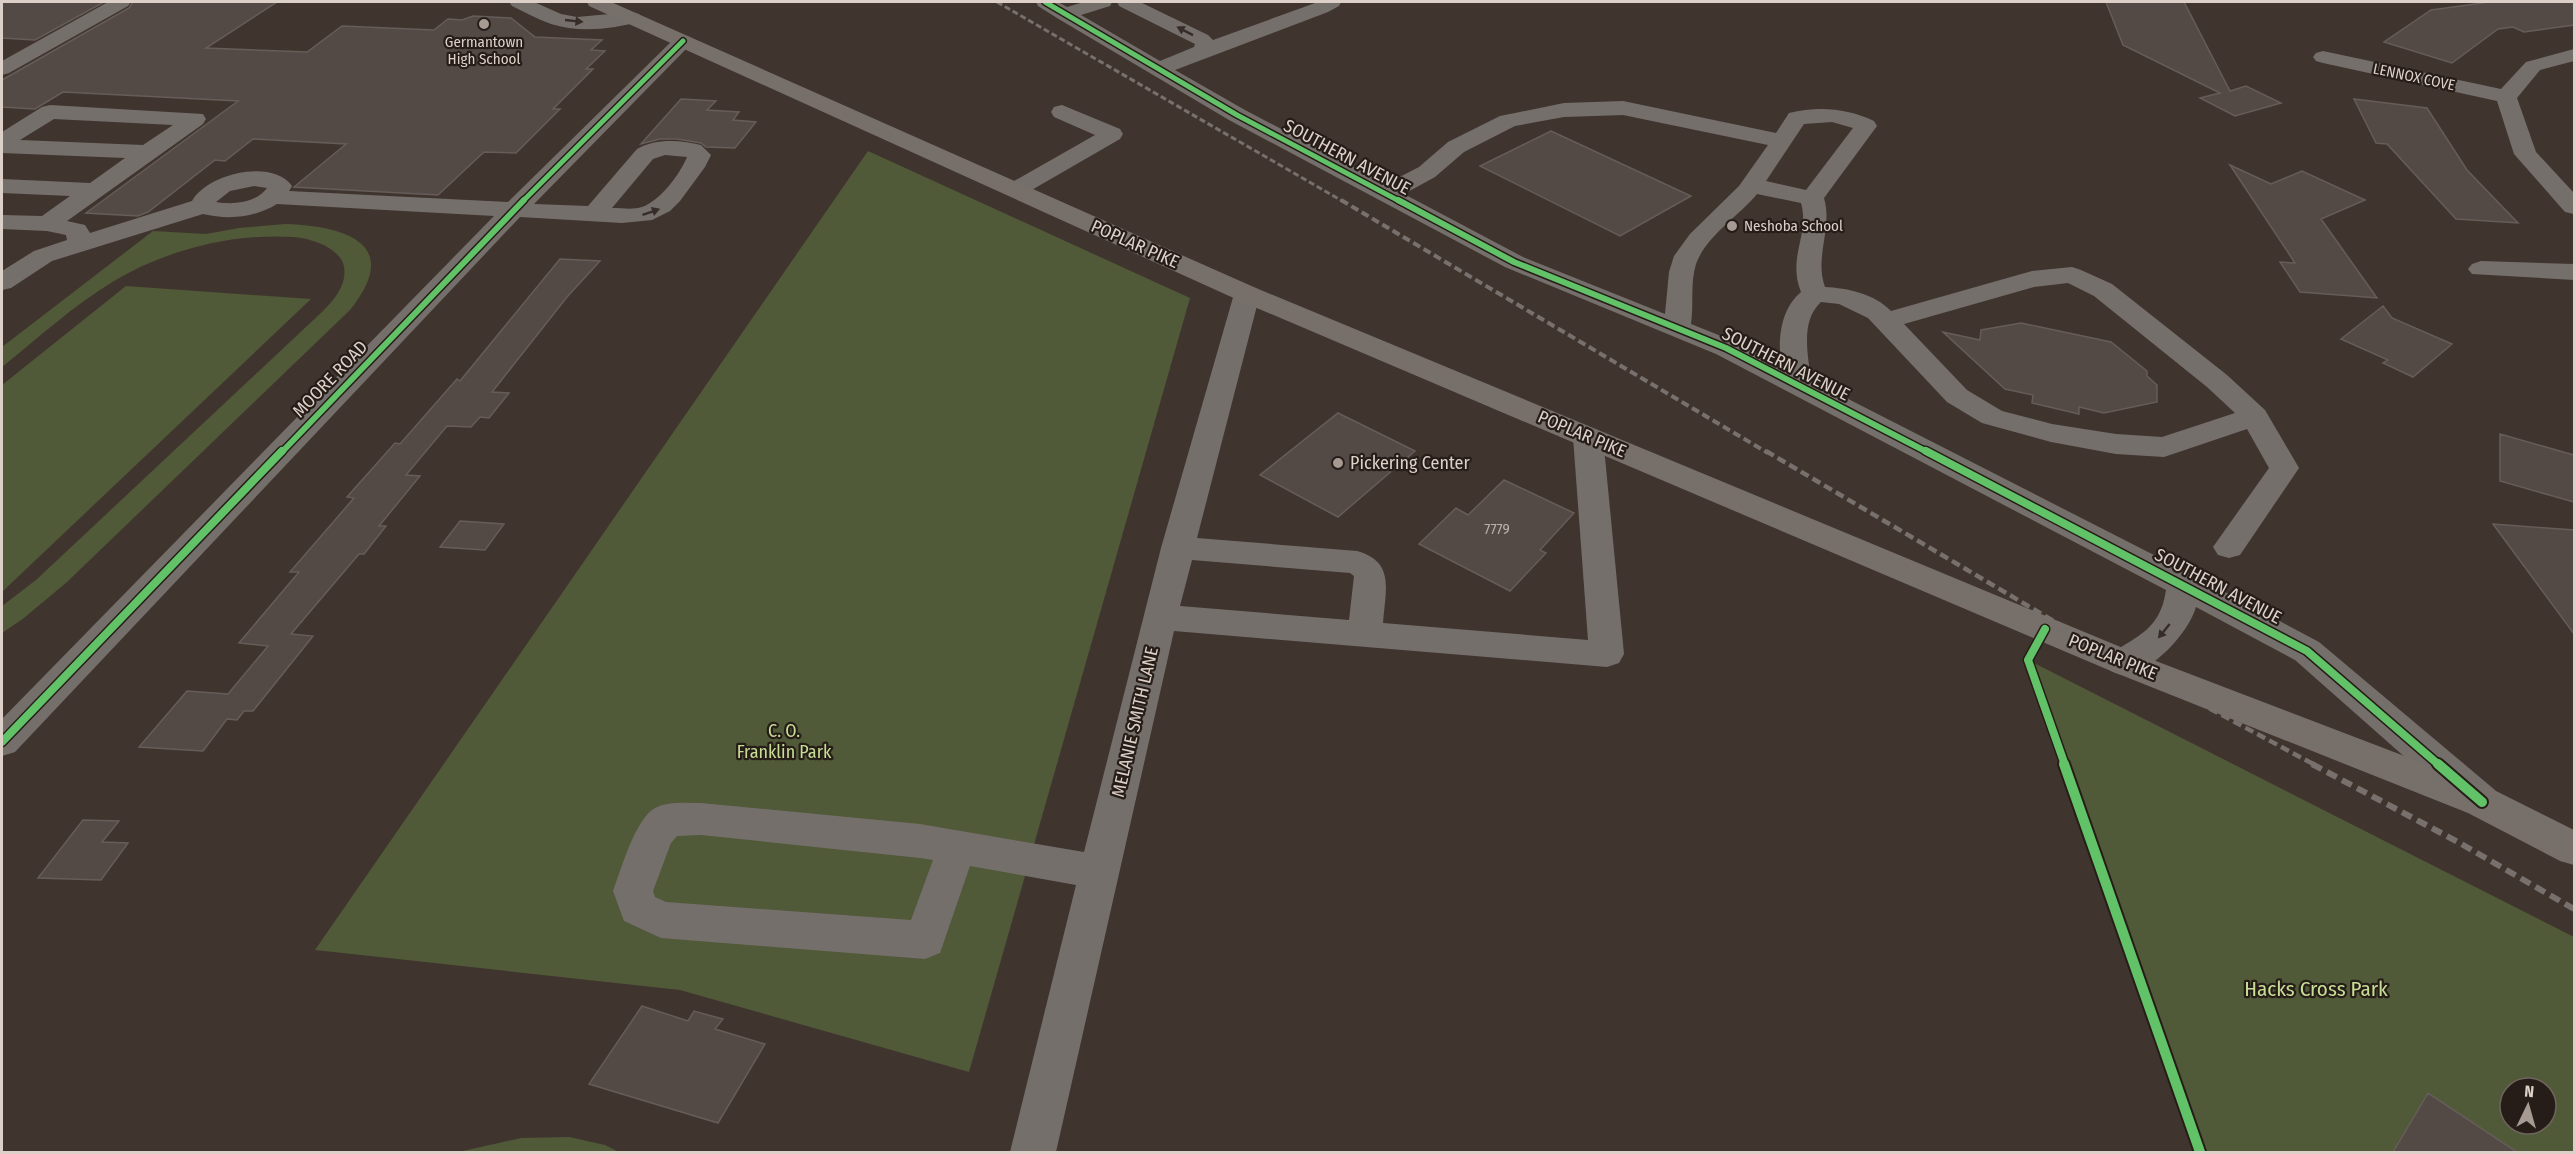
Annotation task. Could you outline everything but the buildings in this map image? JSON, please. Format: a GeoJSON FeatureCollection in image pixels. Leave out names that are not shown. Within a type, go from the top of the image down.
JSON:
{"type":"FeatureCollection","features":[{"type":"Feature","properties":{"kind":"main road","name":"POPLAR PIKE"},"geometry":{"type":"LineString","coordinates":[[596,2],[1247,294],[2123,662],[2482,802],[2574,849]]}},
{"type":"Feature","properties":{"kind":"street"},"geometry":{"type":"LineString","coordinates":[[80,2],[82,6],[115,5]]}},
{"type":"Feature","properties":{"kind":"street"},"geometry":{"type":"LineString","coordinates":[[519,2],[558,19],[570,21],[598,23],[632,18]]}},
{"type":"Feature","properties":{"kind":"street"},"geometry":{"type":"LineString","coordinates":[[1054,8],[1103,2]]}},
{"type":"Feature","properties":{"kind":"street"},"geometry":{"type":"LineString","coordinates":[[1126,2],[1201,39],[1205,44],[1203,51]]}},
{"type":"Feature","properties":{"kind":"street"},"geometry":{"type":"LineString","coordinates":[[1159,69],[1332,2]]}},
{"type":"Feature","properties":{"kind":"street"},"geometry":{"type":"LineString","coordinates":[[2,69],[115,5]]}},
{"type":"Feature","properties":{"kind":"street","name":"SOUTHERN AVENUE"},"geometry":{"type":"LineString","coordinates":[[1054,8],[1237,115],[1514,262],[1726,348],[2183,584],[2307,651],[2482,802]]}},
{"type":"Feature","properties":{"kind":"street","name":"MOORE ROAD"},"geometry":{"type":"LineString","coordinates":[[2,742],[514,210],[683,41]]}},
{"type":"Feature","properties":{"kind":"street"},"geometry":{"type":"LineString","coordinates":[[2574,55],[2533,66],[2506,97],[2525,154],[2574,207]]}},
{"type":"Feature","properties":{"kind":"street","name":"LENNOX COVE"},"geometry":{"type":"LineString","coordinates":[[2322,57],[2506,97]]}},
{"type":"Feature","properties":{"kind":"street"},"geometry":{"type":"LineString","coordinates":[[1386,194],[1427,172],[1456,147],[1508,121],[1564,110],[1623,108],[1656,113],[1781,141]]}},
{"type":"Feature","properties":{"kind":"street"},"geometry":{"type":"LineString","coordinates":[[2,141],[50,112],[195,119],[47,224]]}},
{"type":"Feature","properties":{"kind":"street"},"geometry":{"type":"LineString","coordinates":[[1015,190],[1112,134],[1062,112]]}},
{"type":"Feature","properties":{"kind":"street"},"geometry":{"type":"LineString","coordinates":[[1677,329],[1682,309],[1679,282],[1686,256],[1707,230],[1741,199],[1797,118],[1827,114],[1849,117],[1866,126],[1812,198]]}},
{"type":"Feature","properties":{"kind":"street"},"geometry":{"type":"LineString","coordinates":[[2,146],[147,152]]}},
{"type":"Feature","properties":{"kind":"street"},"geometry":{"type":"LineString","coordinates":[[2,282],[43,256],[203,206],[207,197],[215,190],[250,179],[264,178],[276,182],[280,186],[272,197],[594,214]]}},
{"type":"Feature","properties":{"kind":"street"},"geometry":{"type":"LineString","coordinates":[[2,186],[92,190]]}},
{"type":"Feature","properties":{"kind":"street"},"geometry":{"type":"LineString","coordinates":[[1750,186],[1812,198]]}},
{"type":"Feature","properties":{"kind":"street"},"geometry":{"type":"LineString","coordinates":[[1812,198],[1816,210],[1816,231],[1807,272],[1815,294]]}},
{"type":"Feature","properties":{"kind":"street"},"geometry":{"type":"LineString","coordinates":[[2,222],[47,224],[76,230],[81,243]]}},
{"type":"Feature","properties":{"kind":"street"},"geometry":{"type":"LineString","coordinates":[[2481,269],[2574,272]]}},
{"type":"Feature","properties":{"kind":"street"},"geometry":{"type":"LineString","coordinates":[[1885,321],[2032,279],[2072,275],[2103,290],[2217,381],[2255,416],[2284,468],[2229,547]]}},
{"type":"Feature","properties":{"kind":"street","name":"MELANIE SMITH LANE"},"geometry":{"type":"LineString","coordinates":[[1033,1152],[1177,548],[1247,294]]}},
{"type":"Feature","properties":{"kind":"street"},"geometry":{"type":"LineString","coordinates":[[1797,386],[1792,340],[1801,306],[1815,294],[1844,296],[1877,312],[1957,396],[1992,417],[2051,433],[2116,444],[2164,447],[2255,416]]}},
{"type":"Feature","properties":{"kind":"street"},"geometry":{"type":"LineString","coordinates":[[1160,617],[1607,654],[1588,437]]}},
{"type":"Feature","properties":{"kind":"street"},"geometry":{"type":"LineString","coordinates":[[1177,548],[1357,562],[1366,568],[1370,576],[1365,634]]}},
{"type":"Feature","properties":{"kind":"street","name":"SOUTHERN AVENUE"},"geometry":{"type":"LineString","coordinates":[[2123,662],[2148,648],[2164,633],[2178,612],[2183,584]]}},
{"type":"Feature","properties":{"kind":"street"},"geometry":{"type":"LineString","coordinates":[[957,847],[925,940],[661,920],[638,908],[633,891],[655,834],[667,820],[701,819],[920,841],[957,847],[1099,872]]}},
{"type":"Feature","properties":{"kind":"green space","name":"C. O. Franklin Park"},"geometry":{"type":"Polygon","coordinates":[[[868,151],[1190,298],[969,1072],[680,990],[315,950],[868,151]]]}},
{"type":"Feature","properties":{"kind":"green space"},"geometry":{"type":"Polygon","coordinates":[[[285,224],[328,229],[346,234],[360,243],[369,254],[371,269],[365,287],[350,310],[67,582],[2,633],[2,606],[36,580],[323,311],[337,295],[343,283],[343,263],[328,248],[314,241],[299,238],[270,236],[200,246],[155,260],[99,290],[2,367],[2,347],[153,231],[206,234],[239,228],[285,224]]]}},
{"type":"Feature","properties":{"kind":"green space"},"geometry":{"type":"Polygon","coordinates":[[[126,286],[311,299],[2,592],[2,385],[126,286]]]}},
{"type":"Feature","properties":{"kind":"green space","name":"Hacks Cross Park"},"geometry":{"type":"Polygon","coordinates":[[[2028,660],[2574,937],[2574,1152],[2197,1152],[2028,660]]]}},
{"type":"Feature","properties":{"kind":"green space"},"geometry":{"type":"Polygon","coordinates":[[[569,1137],[605,1145],[619,1152],[458,1152],[521,1138],[569,1137]]]}},
{"type":"Feature","properties":{"kind":"railway"},"geometry":{"type":"LineString","coordinates":[[997,2],[1344,202]]}},
{"type":"Feature","properties":{"kind":"railway"},"geometry":{"type":"LineString","coordinates":[[1341,200],[1768,453]]}},
{"type":"Feature","properties":{"kind":"railway"},"geometry":{"type":"LineString","coordinates":[[1766,451],[2123,662],[2315,765]]}},
{"type":"Feature","properties":{"kind":"railway"},"geometry":{"type":"LineString","coordinates":[[2312,764],[2458,842],[2574,909]]}},
{"type":"Feature","properties":{"kind":"cycle path"},"geometry":{"type":"LineString","coordinates":[[1045,2],[1237,115],[1514,262],[1726,348],[2158,571],[2307,651],[2482,802]]}},
{"type":"Feature","properties":{"kind":"cycle path"},"geometry":{"type":"LineString","coordinates":[[2,742],[514,210],[683,41]]}},
{"type":"Feature","properties":{"kind":"cycle path"},"geometry":{"type":"LineString","coordinates":[[2045,629],[2028,660],[2200,1152]]}},
{"type":"Feature","properties":{"kind":"place","name":"Germantown High School"},"geometry":{"type":"Point","coordinates":[484,24]}},
{"type":"Feature","properties":{"kind":"place","name":"Neshoba School"},"geometry":{"type":"Point","coordinates":[1732,226]}},
{"type":"Feature","properties":{"kind":"place","name":"Pickering Center"},"geometry":{"type":"Point","coordinates":[1338,463]}}]}
